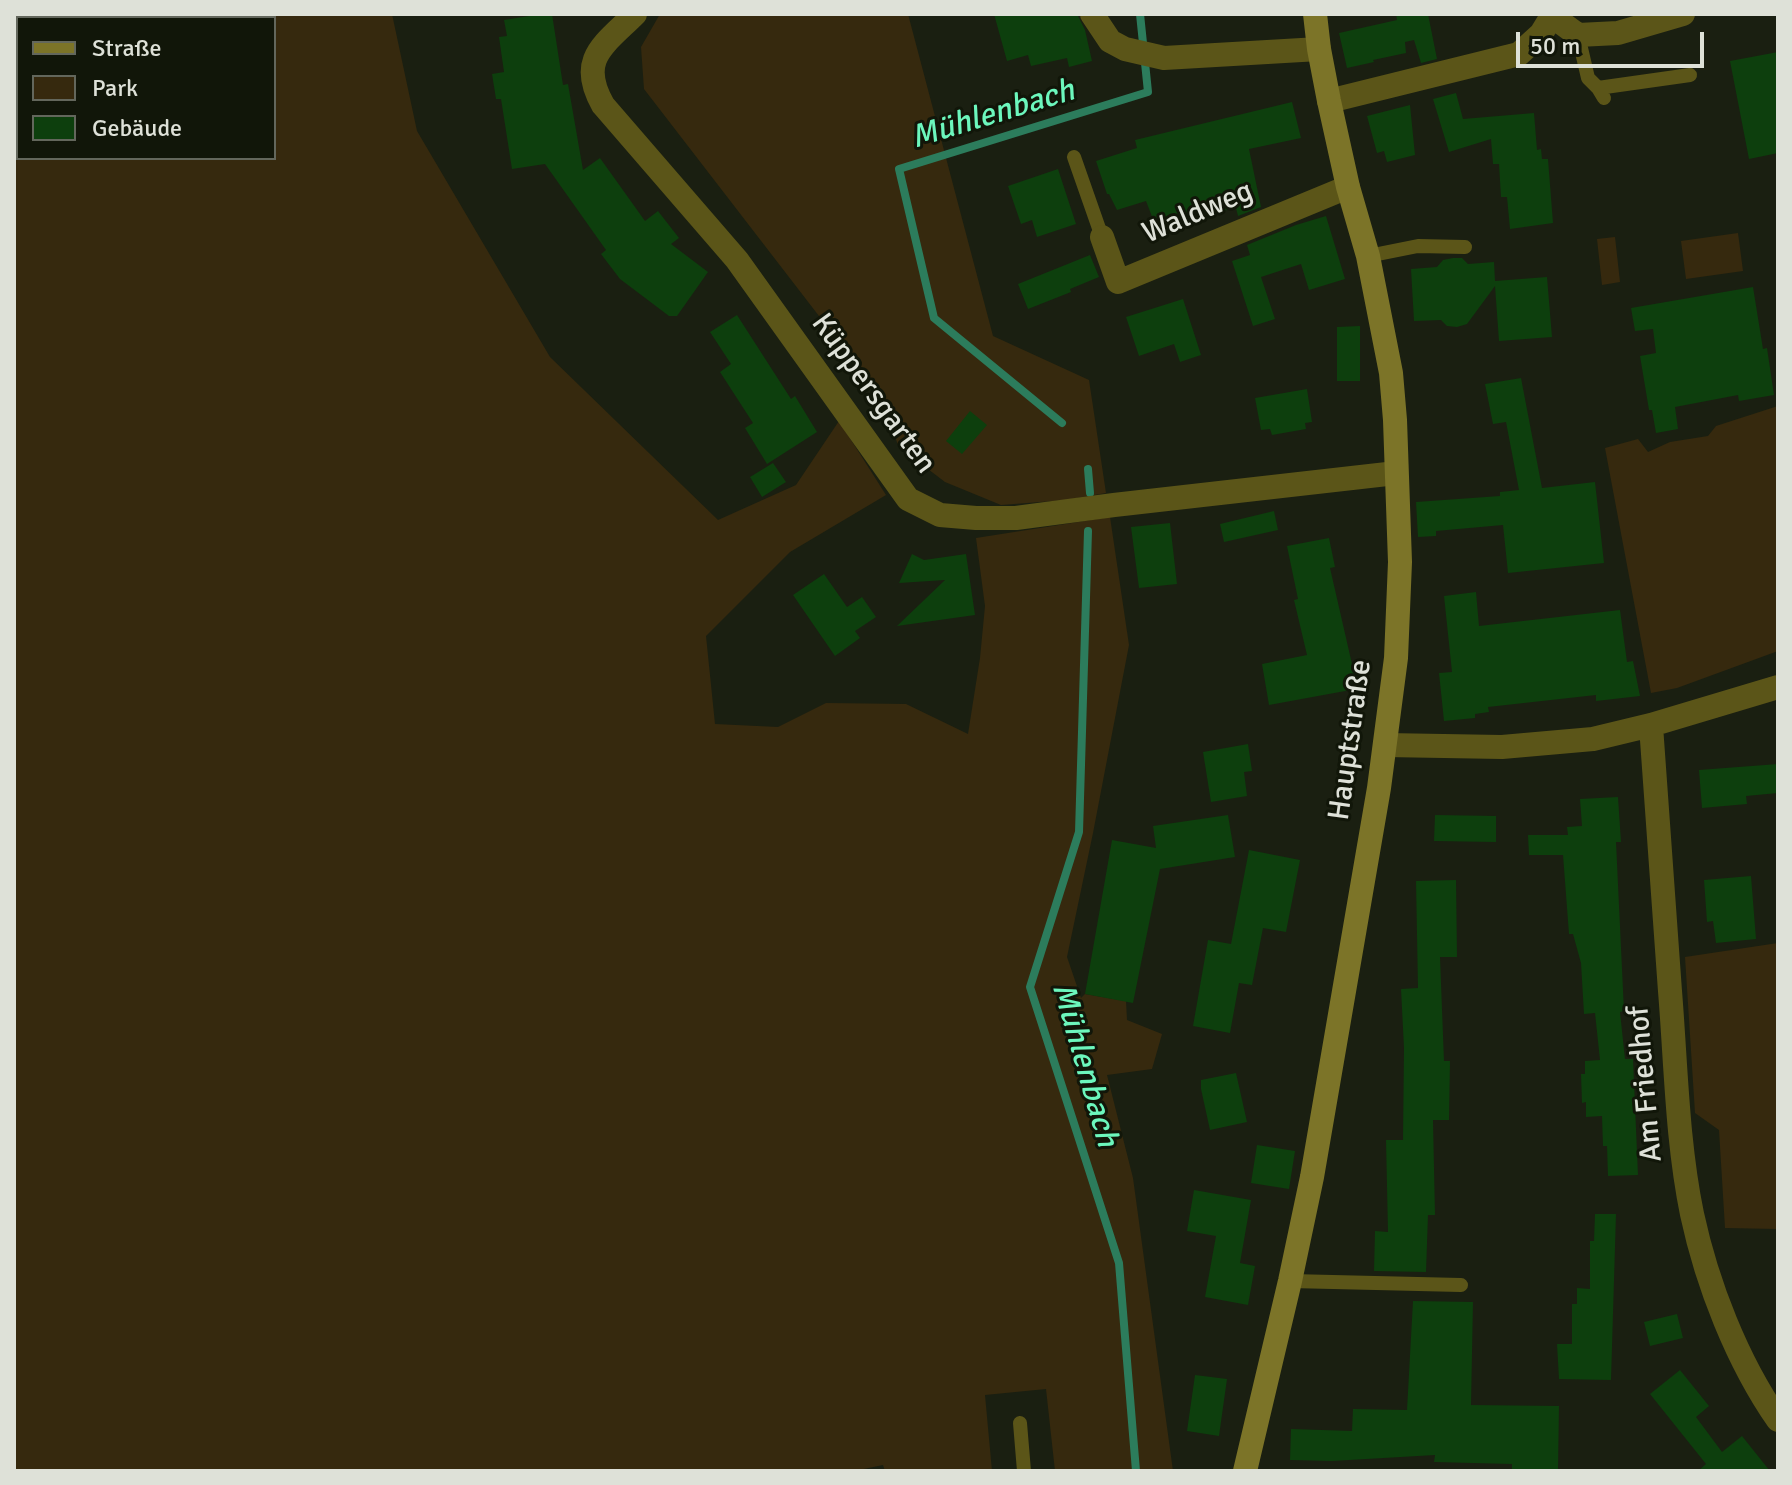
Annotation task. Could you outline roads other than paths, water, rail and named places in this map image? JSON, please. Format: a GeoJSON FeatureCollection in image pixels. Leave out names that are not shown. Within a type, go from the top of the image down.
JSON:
{"type":"FeatureCollection","features":[{"type":"Feature","properties":{"kind":"main road","name":"Hauptstraße"},"geometry":{"type":"LineString","coordinates":[[1245,1471],[1312,1177],[1379,788],[1396,658],[1400,562],[1391,373],[1368,256],[1348,187],[1329,101],[1315,14]]}},
{"type":"Feature","properties":{"kind":"street","name":"Küppersgarten"},"geometry":{"type":"LineString","coordinates":[[635,14],[596,53],[592,81],[603,105],[737,260],[908,499],[940,515],[1016,518],[1396,473]]}},
{"type":"Feature","properties":{"kind":"street"},"geometry":{"type":"LineString","coordinates":[[1092,14],[1110,41],[1125,49],[1164,58],[1319,49]]}},
{"type":"Feature","properties":{"kind":"street"},"geometry":{"type":"LineString","coordinates":[[1329,101],[1519,54],[1541,34],[1551,15],[1578,35],[1618,33],[1683,14]]}},
{"type":"Feature","properties":{"kind":"street","name":"Waldweg"},"geometry":{"type":"LineString","coordinates":[[1102,237],[1118,282],[1348,187]]}},
{"type":"Feature","properties":{"kind":"street"},"geometry":{"type":"LineString","coordinates":[[1385,745],[1502,747],[1593,739],[1778,687]]}},
{"type":"Feature","properties":{"kind":"street","name":"Am Friedhof"},"geometry":{"type":"LineString","coordinates":[[1651,725],[1678,1091],[1692,1214],[1709,1275],[1729,1329],[1778,1420]]}},
{"type":"Feature","properties":{"kind":"lane"},"geometry":{"type":"LineString","coordinates":[[1578,35],[1588,78],[1601,93],[1690,75]]}},
{"type":"Feature","properties":{"kind":"lane"},"geometry":{"type":"LineString","coordinates":[[1074,157],[1102,237]]}},
{"type":"Feature","properties":{"kind":"lane"},"geometry":{"type":"LineString","coordinates":[[1368,256],[1418,246],[1465,247]]}},
{"type":"Feature","properties":{"kind":"lane"},"geometry":{"type":"LineString","coordinates":[[1290,1281],[1461,1285]]}},
{"type":"Feature","properties":{"kind":"lane"},"geometry":{"type":"LineString","coordinates":[[1020,1423],[1024,1471]]}},
{"type":"Feature","properties":{"kind":"waterway","name":"Mühlenbach"},"geometry":{"type":"LineString","coordinates":[[1062,423],[934,318],[899,169],[1148,92],[1140,14]]}},
{"type":"Feature","properties":{"kind":"waterway","name":"Mühlenbach"},"geometry":{"type":"LineString","coordinates":[[1088,469],[1090,493]]}},
{"type":"Feature","properties":{"kind":"waterway","name":"Mühlenbach"},"geometry":{"type":"LineString","coordinates":[[1088,531],[1079,832],[1030,987],[1119,1263],[1136,1471]]}}]}
